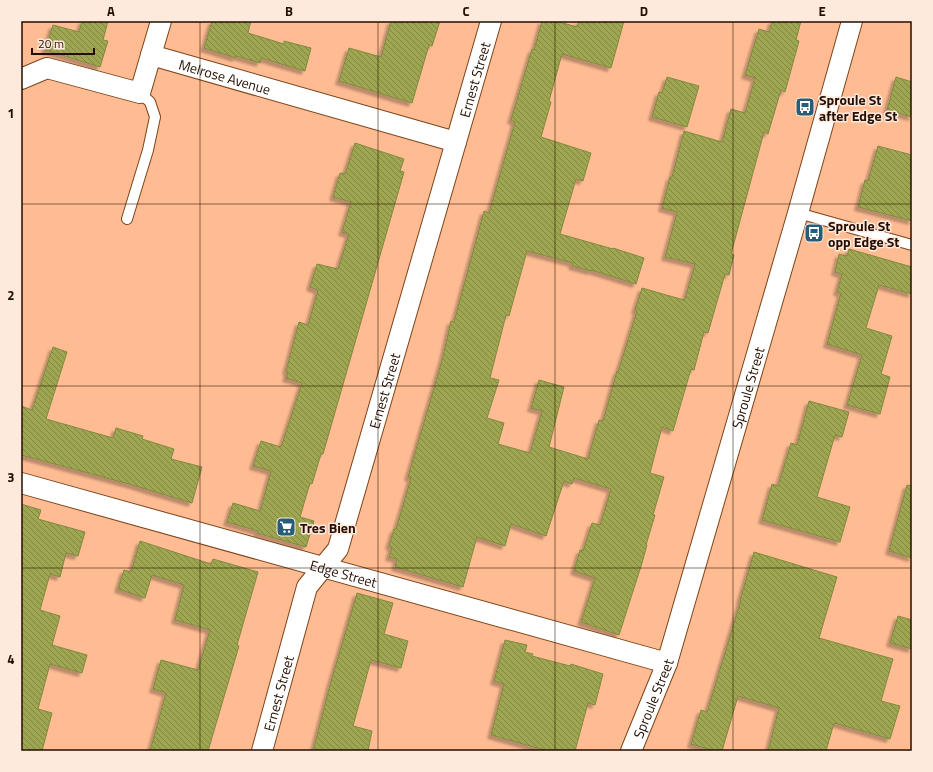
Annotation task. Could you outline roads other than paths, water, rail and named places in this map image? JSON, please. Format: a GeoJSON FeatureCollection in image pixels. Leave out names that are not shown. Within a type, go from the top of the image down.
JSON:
{"type":"FeatureCollection","features":[{"type":"Feature","properties":{"kind":"street"},"geometry":{"type":"LineString","coordinates":[[21,79],[47,68],[140,93],[161,21]]}},
{"type":"Feature","properties":{"kind":"street","name":"Ernest Street"},"geometry":{"type":"LineString","coordinates":[[262,751],[307,587],[338,549],[491,21]]}},
{"type":"Feature","properties":{"kind":"street","name":"Sproule Street"},"geometry":{"type":"LineString","coordinates":[[631,751],[666,663],[798,213],[852,21]]}},
{"type":"Feature","properties":{"kind":"street","name":"Melrose Avenue"},"geometry":{"type":"LineString","coordinates":[[151,55],[456,142]]}},
{"type":"Feature","properties":{"kind":"street","name":"Edge Street"},"geometry":{"type":"LineString","coordinates":[[21,482],[666,663]]}},
{"type":"Feature","properties":{"kind":"lane"},"geometry":{"type":"LineString","coordinates":[[127,219],[148,150],[155,117],[150,102],[140,93]]}},
{"type":"Feature","properties":{"kind":"lane"},"geometry":{"type":"LineString","coordinates":[[798,213],[912,245]]}},
{"type":"Feature","properties":{"kind":"place","name":"Sproule St after Edge St"},"geometry":{"type":"Point","coordinates":[805,107]}},
{"type":"Feature","properties":{"kind":"place","name":"Sproule St opp Edge St"},"geometry":{"type":"Point","coordinates":[814,233]}},
{"type":"Feature","properties":{"kind":"place","name":"Tres Bien"},"geometry":{"type":"Point","coordinates":[286,527]}}]}
